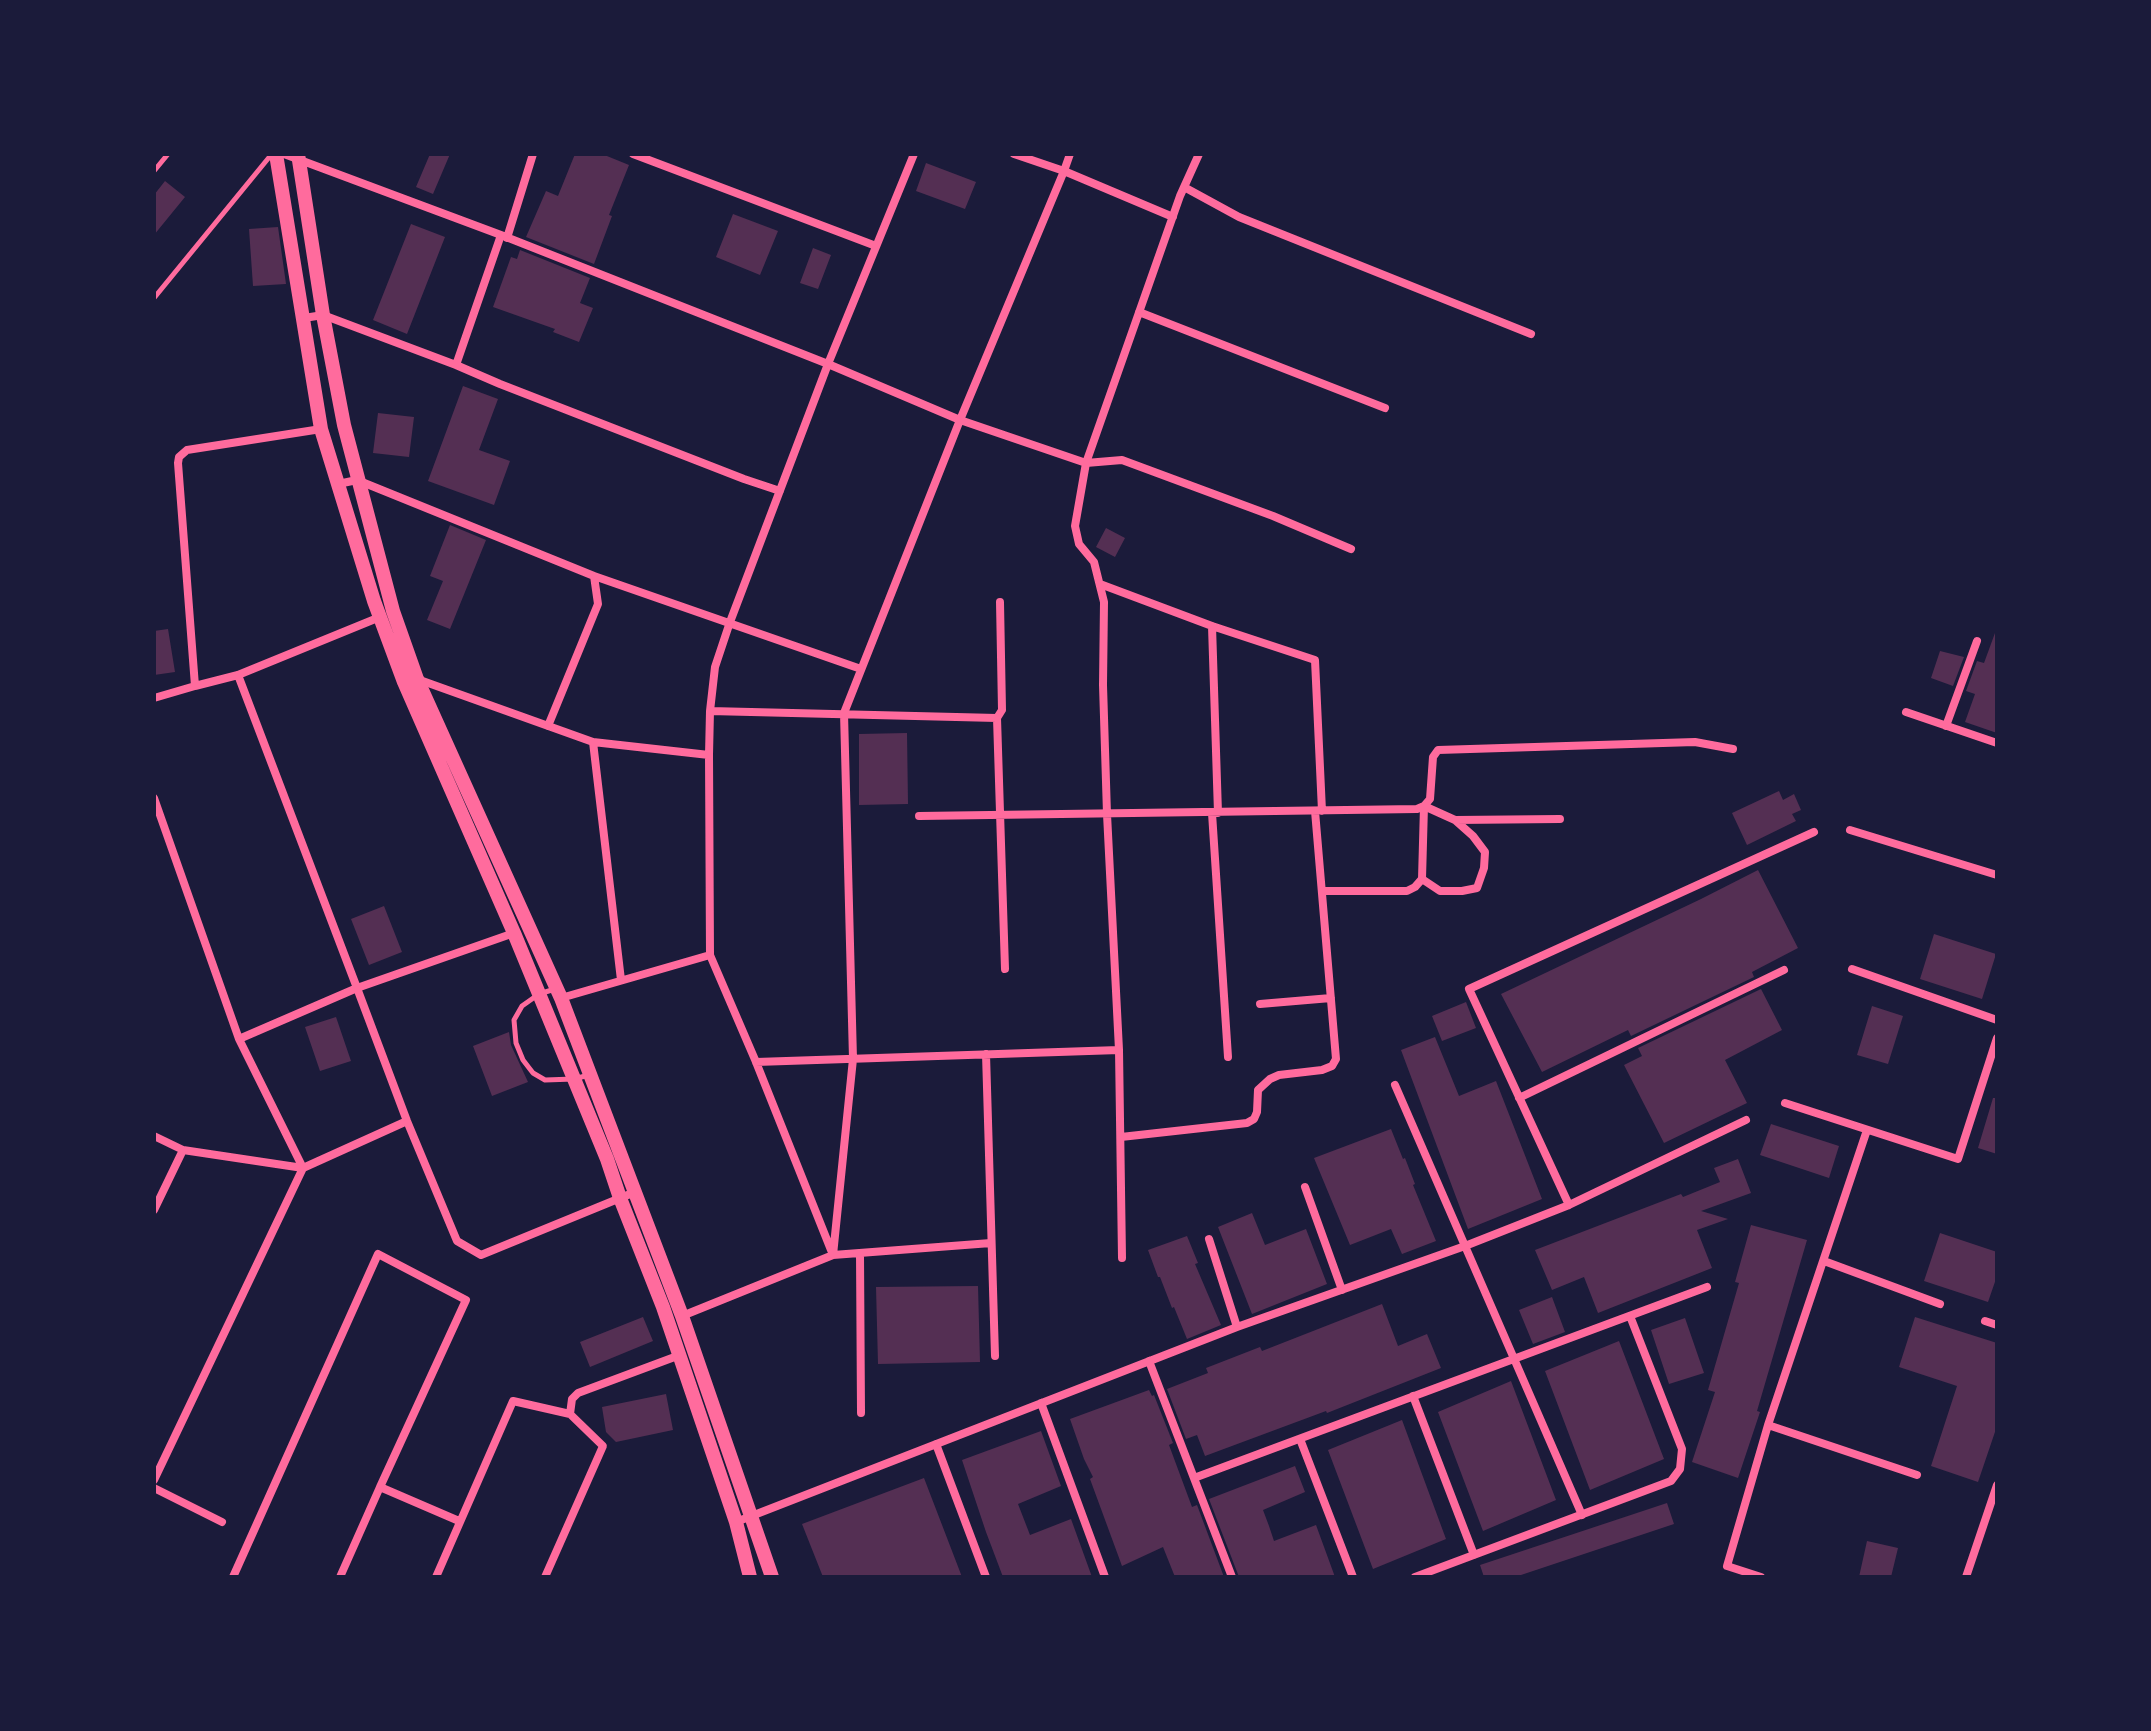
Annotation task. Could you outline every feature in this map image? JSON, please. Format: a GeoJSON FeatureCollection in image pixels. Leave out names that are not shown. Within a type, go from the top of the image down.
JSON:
{"type":"FeatureCollection","features":[{"type":"Feature","properties":{"kind":"main road"},"geometry":{"type":"LineString","coordinates":[[274,154],[321,429],[380,617],[510,884],[558,994],[682,1316],[772,1577]]}},
{"type":"Feature","properties":{"kind":"main road"},"geometry":{"type":"LineString","coordinates":[[298,157],[323,315],[357,480],[411,681],[607,1159],[663,1307],[736,1522],[750,1577]]}},
{"type":"Feature","properties":{"kind":"main road"},"geometry":{"type":"LineString","coordinates":[[495,890],[510,884]]}},
{"type":"Feature","properties":{"kind":"street"},"geometry":{"type":"LineString","coordinates":[[284,154],[504,236],[828,364],[960,420],[1086,463],[1122,460],[1273,516],[1351,549]]}},
{"type":"Feature","properties":{"kind":"street"},"geometry":{"type":"LineString","coordinates":[[456,365],[533,154]]}},
{"type":"Feature","properties":{"kind":"street"},"geometry":{"type":"LineString","coordinates":[[633,154],[876,246]]}},
{"type":"Feature","properties":{"kind":"street"},"geometry":{"type":"LineString","coordinates":[[833,1255],[710,955],[710,711],[715,667],[730,622],[828,364],[914,154]]}},
{"type":"Feature","properties":{"kind":"street"},"geometry":{"type":"LineString","coordinates":[[1014,154],[1064,171],[1173,217]]}},
{"type":"Feature","properties":{"kind":"street"},"geometry":{"type":"LineString","coordinates":[[833,1255],[853,1059],[844,713],[1070,154]]}},
{"type":"Feature","properties":{"kind":"street"},"geometry":{"type":"LineString","coordinates":[[1122,1258],[1119,1050],[1103,685],[1104,602],[1094,562],[1079,544],[1075,526],[1086,463],[1173,217],[1199,154]]}},
{"type":"Feature","properties":{"kind":"street"},"geometry":{"type":"LineString","coordinates":[[1184,187],[1239,217],[1531,334]]}},
{"type":"Feature","properties":{"kind":"street"},"geometry":{"type":"LineString","coordinates":[[1139,312],[1385,408]]}},
{"type":"Feature","properties":{"kind":"street"},"geometry":{"type":"LineString","coordinates":[[304,318],[323,315],[780,491]]}},
{"type":"Feature","properties":{"kind":"street"},"geometry":{"type":"LineString","coordinates":[[195,686],[179,457],[187,450],[321,429]]}},
{"type":"Feature","properties":{"kind":"street"},"geometry":{"type":"LineString","coordinates":[[338,484],[357,480],[594,576],[861,669]]}},
{"type":"Feature","properties":{"kind":"street"},"geometry":{"type":"LineString","coordinates":[[548,726],[598,604],[594,576]]}},
{"type":"Feature","properties":{"kind":"street"},"geometry":{"type":"LineString","coordinates":[[1100,584],[1315,660],[1322,891],[1336,1059],[1332,1066],[1322,1070],[1279,1075],[1270,1079],[1258,1090],[1257,1112],[1254,1119],[1247,1123],[1121,1137]]}},
{"type":"Feature","properties":{"kind":"street"},"geometry":{"type":"LineString","coordinates":[[1000,602],[1002,710],[997,718],[1005,969]]}},
{"type":"Feature","properties":{"kind":"street"},"geometry":{"type":"LineString","coordinates":[[154,698],[238,675],[380,617]]}},
{"type":"Feature","properties":{"kind":"street"},"geometry":{"type":"LineString","coordinates":[[1212,626],[1215,813],[1228,1057]]}},
{"type":"Feature","properties":{"kind":"street"},"geometry":{"type":"LineString","coordinates":[[1946,726],[1977,641]]}},
{"type":"Feature","properties":{"kind":"street"},"geometry":{"type":"LineString","coordinates":[[238,675],[407,1121],[457,1241],[481,1255],[635,1192]]}},
{"type":"Feature","properties":{"kind":"street"},"geometry":{"type":"LineString","coordinates":[[411,681],[593,742],[709,755]]}},
{"type":"Feature","properties":{"kind":"street"},"geometry":{"type":"LineString","coordinates":[[710,711],[997,718]]}},
{"type":"Feature","properties":{"kind":"street"},"geometry":{"type":"LineString","coordinates":[[1906,712],[1997,743]]}},
{"type":"Feature","properties":{"kind":"street"},"geometry":{"type":"LineString","coordinates":[[593,742],[621,980]]}},
{"type":"Feature","properties":{"kind":"street"},"geometry":{"type":"LineString","coordinates":[[919,816],[1417,809],[1430,799],[1433,757],[1438,750],[1695,742],[1733,749]]}},
{"type":"Feature","properties":{"kind":"street"},"geometry":{"type":"LineString","coordinates":[[154,798],[239,1039],[303,1168]]}},
{"type":"Feature","properties":{"kind":"street"},"geometry":{"type":"LineString","coordinates":[[1422,879],[1440,891],[1477,888],[1484,868],[1485,852],[1455,820],[1424,806]]}},
{"type":"Feature","properties":{"kind":"street"},"geometry":{"type":"LineString","coordinates":[[1322,891],[1407,891],[1415,887],[1422,879],[1424,806]]}},
{"type":"Feature","properties":{"kind":"street"},"geometry":{"type":"LineString","coordinates":[[1455,820],[1560,819]]}},
{"type":"Feature","properties":{"kind":"street"},"geometry":{"type":"LineString","coordinates":[[1850,830],[1997,875]]}},
{"type":"Feature","properties":{"kind":"street"},"geometry":{"type":"LineString","coordinates":[[1569,1205],[1469,989],[1814,832]]}},
{"type":"Feature","properties":{"kind":"street"},"geometry":{"type":"LineString","coordinates":[[239,1039],[357,988],[514,933]]}},
{"type":"Feature","properties":{"kind":"street"},"geometry":{"type":"LineString","coordinates":[[558,994],[710,955]]}},
{"type":"Feature","properties":{"kind":"street"},"geometry":{"type":"LineString","coordinates":[[1852,969],[1997,1020]]}},
{"type":"Feature","properties":{"kind":"street"},"geometry":{"type":"LineString","coordinates":[[1519,1098],[1784,970]]}},
{"type":"Feature","properties":{"kind":"street"},"geometry":{"type":"LineString","coordinates":[[1260,1004],[1331,998]]}},
{"type":"Feature","properties":{"kind":"street"},"geometry":{"type":"LineString","coordinates":[[1785,1103],[1958,1159],[1997,1038]]}},
{"type":"Feature","properties":{"kind":"street"},"geometry":{"type":"LineString","coordinates":[[756,1062],[1119,1050]]}},
{"type":"Feature","properties":{"kind":"street"},"geometry":{"type":"LineString","coordinates":[[986,1054],[995,1356]]}},
{"type":"Feature","properties":{"kind":"street"},"geometry":{"type":"LineString","coordinates":[[1395,1085],[1582,1515]]}},
{"type":"Feature","properties":{"kind":"street"},"geometry":{"type":"LineString","coordinates":[[736,1522],[1237,1327],[1465,1246],[1569,1205],[1746,1120]]}},
{"type":"Feature","properties":{"kind":"street"},"geometry":{"type":"LineString","coordinates":[[154,1136],[183,1150],[303,1168],[407,1121]]}},
{"type":"Feature","properties":{"kind":"street"},"geometry":{"type":"LineString","coordinates":[[1761,1577],[1727,1566],[1768,1425],[1867,1130]]}},
{"type":"Feature","properties":{"kind":"street"},"geometry":{"type":"LineString","coordinates":[[154,1210],[183,1150]]}},
{"type":"Feature","properties":{"kind":"street"},"geometry":{"type":"LineString","coordinates":[[154,1480],[303,1168]]}},
{"type":"Feature","properties":{"kind":"street"},"geometry":{"type":"LineString","coordinates":[[1305,1187],[1342,1290]]}},
{"type":"Feature","properties":{"kind":"street"},"geometry":{"type":"LineString","coordinates":[[1209,1239],[1237,1327]]}},
{"type":"Feature","properties":{"kind":"street"},"geometry":{"type":"LineString","coordinates":[[682,1316],[833,1255],[991,1243]]}},
{"type":"Feature","properties":{"kind":"street"},"geometry":{"type":"LineString","coordinates":[[233,1577],[378,1254],[466,1300],[340,1577]]}},
{"type":"Feature","properties":{"kind":"street"},"geometry":{"type":"LineString","coordinates":[[860,1254],[861,1413]]}},
{"type":"Feature","properties":{"kind":"street"},"geometry":{"type":"LineString","coordinates":[[1824,1261],[1940,1304]]}},
{"type":"Feature","properties":{"kind":"street"},"geometry":{"type":"LineString","coordinates":[[1194,1478],[1707,1287]]}},
{"type":"Feature","properties":{"kind":"street"},"geometry":{"type":"LineString","coordinates":[[1415,1577],[1671,1481],[1680,1469],[1682,1449],[1630,1316]]}},
{"type":"Feature","properties":{"kind":"street"},"geometry":{"type":"LineString","coordinates":[[1985,1321],[1997,1325]]}},
{"type":"Feature","properties":{"kind":"street"},"geometry":{"type":"LineString","coordinates":[[570,1414],[572,1399],[578,1393],[680,1355]]}},
{"type":"Feature","properties":{"kind":"street"},"geometry":{"type":"LineString","coordinates":[[1149,1361],[1232,1577]]}},
{"type":"Feature","properties":{"kind":"street"},"geometry":{"type":"LineString","coordinates":[[1413,1396],[1474,1555]]}},
{"type":"Feature","properties":{"kind":"street"},"geometry":{"type":"LineString","coordinates":[[436,1577],[513,1401],[570,1414],[603,1446],[545,1577]]}},
{"type":"Feature","properties":{"kind":"street"},"geometry":{"type":"LineString","coordinates":[[1041,1403],[1105,1577]]}},
{"type":"Feature","properties":{"kind":"street"},"geometry":{"type":"LineString","coordinates":[[1768,1425],[1917,1475]]}},
{"type":"Feature","properties":{"kind":"street"},"geometry":{"type":"LineString","coordinates":[[1300,1439],[1353,1577]]}},
{"type":"Feature","properties":{"kind":"street"},"geometry":{"type":"LineString","coordinates":[[936,1444],[986,1577]]}},
{"type":"Feature","properties":{"kind":"street"},"geometry":{"type":"LineString","coordinates":[[1966,1577],[1997,1485]]}},
{"type":"Feature","properties":{"kind":"street"},"geometry":{"type":"LineString","coordinates":[[380,1487],[459,1521]]}},
{"type":"Feature","properties":{"kind":"street"},"geometry":{"type":"LineString","coordinates":[[154,1488],[222,1522]]}},
{"type":"Feature","properties":{"kind":"lane"},"geometry":{"type":"LineString","coordinates":[[154,171],[168,154]]}},
{"type":"Feature","properties":{"kind":"lane"},"geometry":{"type":"LineString","coordinates":[[154,298],[274,154]]}},
{"type":"Feature","properties":{"kind":"lane"},"geometry":{"type":"LineString","coordinates":[[558,994],[539,994],[522,1006],[514,1020],[516,1043],[533,1073],[545,1080],[590,1075]]}},
{"type":"Feature","properties":{"kind":"building"},"geometry":{"type":"Polygon","coordinates":[[[430,154],[450,154],[433,194],[416,187],[430,154]]]}},
{"type":"Feature","properties":{"kind":"building"},"geometry":{"type":"Polygon","coordinates":[[[575,154],[602,154],[629,165],[594,264],[526,237],[546,191],[558,196],[575,154]]]}},
{"type":"Feature","properties":{"kind":"building"},"geometry":{"type":"Polygon","coordinates":[[[926,163],[976,182],[965,209],[916,191],[926,163]]]}},
{"type":"Feature","properties":{"kind":"building"},"geometry":{"type":"Polygon","coordinates":[[[165,181],[185,197],[154,235],[154,195],[165,181]]]}},
{"type":"Feature","properties":{"kind":"building"},"geometry":{"type":"Polygon","coordinates":[[[733,214],[778,231],[760,275],[716,257],[733,214]]]}},
{"type":"Feature","properties":{"kind":"building"},"geometry":{"type":"Polygon","coordinates":[[[411,224],[445,237],[407,334],[373,320],[411,224]]]}},
{"type":"Feature","properties":{"kind":"building"},"geometry":{"type":"Polygon","coordinates":[[[278,227],[286,284],[253,286],[249,229],[278,227]]]}},
{"type":"Feature","properties":{"kind":"building"},"geometry":{"type":"Polygon","coordinates":[[[813,248],[831,255],[818,289],[800,283],[813,248]]]}},
{"type":"Feature","properties":{"kind":"building"},"geometry":{"type":"Polygon","coordinates":[[[520,250],[590,278],[580,303],[593,308],[579,342],[553,332],[555,329],[493,307],[511,257],[517,259],[520,250]]]}},
{"type":"Feature","properties":{"kind":"building"},"geometry":{"type":"Polygon","coordinates":[[[463,386],[498,399],[479,450],[510,461],[494,505],[428,481],[463,386]]]}},
{"type":"Feature","properties":{"kind":"building"},"geometry":{"type":"Polygon","coordinates":[[[378,413],[414,417],[409,457],[373,453],[378,413]]]}},
{"type":"Feature","properties":{"kind":"building"},"geometry":{"type":"Polygon","coordinates":[[[450,525],[486,540],[450,629],[427,620],[443,581],[430,576],[450,525]]]}},
{"type":"Feature","properties":{"kind":"building"},"geometry":{"type":"Polygon","coordinates":[[[1106,528],[1125,538],[1115,557],[1096,547],[1106,528]]]}},
{"type":"Feature","properties":{"kind":"building"},"geometry":{"type":"Polygon","coordinates":[[[168,629],[175,672],[154,675],[154,631],[168,629]]]}},
{"type":"Feature","properties":{"kind":"building"},"geometry":{"type":"Polygon","coordinates":[[[1995,633],[1997,733],[1965,722],[1975,694],[1966,691],[1977,661],[1984,663],[1995,633]]]}},
{"type":"Feature","properties":{"kind":"building"},"geometry":{"type":"Polygon","coordinates":[[[1940,651],[1964,657],[1953,686],[1931,678],[1940,651]]]}},
{"type":"Feature","properties":{"kind":"building"},"geometry":{"type":"Polygon","coordinates":[[[907,733],[908,804],[859,805],[859,734],[907,733]]]}},
{"type":"Feature","properties":{"kind":"building"},"geometry":{"type":"Polygon","coordinates":[[[1779,791],[1783,800],[1794,794],[1801,810],[1792,814],[1796,821],[1747,845],[1732,813],[1779,791]]]}},
{"type":"Feature","properties":{"kind":"building"},"geometry":{"type":"Polygon","coordinates":[[[1758,870],[1798,948],[1752,972],[1754,977],[1631,1036],[1628,1030],[1542,1072],[1501,994],[1758,870]]]}},
{"type":"Feature","properties":{"kind":"building"},"geometry":{"type":"Polygon","coordinates":[[[384,906],[402,952],[369,965],[351,919],[384,906]]]}},
{"type":"Feature","properties":{"kind":"building"},"geometry":{"type":"Polygon","coordinates":[[[1934,934],[1996,954],[1982,999],[1920,979],[1934,934]]]}},
{"type":"Feature","properties":{"kind":"building"},"geometry":{"type":"Polygon","coordinates":[[[1761,989],[1782,1030],[1725,1060],[1747,1103],[1664,1143],[1624,1065],[1642,1056],[1638,1048],[1761,989]]]}},
{"type":"Feature","properties":{"kind":"building"},"geometry":{"type":"Polygon","coordinates":[[[1466,1002],[1476,1028],[1442,1041],[1432,1016],[1466,1002]]]}},
{"type":"Feature","properties":{"kind":"building"},"geometry":{"type":"Polygon","coordinates":[[[1872,1006],[1903,1016],[1888,1064],[1857,1055],[1872,1006]]]}},
{"type":"Feature","properties":{"kind":"building"},"geometry":{"type":"Polygon","coordinates":[[[336,1017],[351,1061],[320,1071],[305,1027],[336,1017]]]}},
{"type":"Feature","properties":{"kind":"building"},"geometry":{"type":"Polygon","coordinates":[[[509,1032],[511,1045],[528,1082],[492,1096],[473,1046],[509,1032]]]}},
{"type":"Feature","properties":{"kind":"building"},"geometry":{"type":"Polygon","coordinates":[[[1435,1037],[1459,1096],[1496,1081],[1542,1199],[1468,1229],[1401,1050],[1435,1037]]]}},
{"type":"Feature","properties":{"kind":"building"},"geometry":{"type":"Polygon","coordinates":[[[1993,1098],[1997,1098],[1997,1154],[1978,1148],[1993,1098]]]}},
{"type":"Feature","properties":{"kind":"building"},"geometry":{"type":"Polygon","coordinates":[[[1771,1124],[1839,1146],[1829,1178],[1760,1155],[1771,1124]]]}},
{"type":"Feature","properties":{"kind":"building"},"geometry":{"type":"Polygon","coordinates":[[[1391,1129],[1436,1241],[1402,1254],[1391,1229],[1350,1245],[1314,1158],[1391,1129]]]}},
{"type":"Feature","properties":{"kind":"building"},"geometry":{"type":"Polygon","coordinates":[[[1738,1159],[1751,1193],[1701,1211],[1728,1219],[1697,1230],[1712,1268],[1598,1313],[1584,1277],[1552,1290],[1535,1250],[1720,1182],[1714,1168],[1738,1159]]]}},
{"type":"Feature","properties":{"kind":"building"},"geometry":{"type":"Polygon","coordinates":[[[1252,1213],[1265,1245],[1306,1229],[1327,1284],[1252,1314],[1218,1227],[1252,1213]]]}},
{"type":"Feature","properties":{"kind":"building"},"geometry":{"type":"Polygon","coordinates":[[[1751,1225],[1807,1240],[1757,1411],[1760,1412],[1738,1478],[1692,1462],[1715,1392],[1708,1390],[1739,1283],[1735,1282],[1751,1225]]]}},
{"type":"Feature","properties":{"kind":"building"},"geometry":{"type":"Polygon","coordinates":[[[1940,1233],[1997,1252],[1997,1276],[1988,1302],[1924,1281],[1940,1233]]]}},
{"type":"Feature","properties":{"kind":"building"},"geometry":{"type":"Polygon","coordinates":[[[1187,1236],[1198,1263],[1195,1264],[1221,1325],[1187,1339],[1148,1250],[1187,1236]]]}},
{"type":"Feature","properties":{"kind":"building"},"geometry":{"type":"Polygon","coordinates":[[[978,1286],[980,1362],[878,1364],[876,1287],[978,1286]]]}},
{"type":"Feature","properties":{"kind":"building"},"geometry":{"type":"Polygon","coordinates":[[[1552,1297],[1565,1332],[1533,1344],[1519,1310],[1552,1297]]]}},
{"type":"Feature","properties":{"kind":"building"},"geometry":{"type":"Polygon","coordinates":[[[1382,1304],[1398,1346],[1427,1334],[1441,1368],[1205,1456],[1197,1435],[1186,1439],[1167,1389],[1208,1373],[1206,1368],[1260,1347],[1262,1351],[1382,1304]]]}},
{"type":"Feature","properties":{"kind":"building"},"geometry":{"type":"Polygon","coordinates":[[[643,1317],[653,1341],[590,1367],[580,1342],[643,1317]]]}},
{"type":"Feature","properties":{"kind":"building"},"geometry":{"type":"Polygon","coordinates":[[[1915,1317],[1997,1343],[1997,1426],[1978,1482],[1931,1466],[1957,1386],[1899,1367],[1915,1317]]]}},
{"type":"Feature","properties":{"kind":"building"},"geometry":{"type":"Polygon","coordinates":[[[1685,1318],[1704,1373],[1669,1384],[1651,1330],[1685,1318]]]}},
{"type":"Feature","properties":{"kind":"building"},"geometry":{"type":"Polygon","coordinates":[[[1619,1341],[1664,1459],[1590,1490],[1545,1371],[1619,1341]]]}},
{"type":"Feature","properties":{"kind":"building"},"geometry":{"type":"Polygon","coordinates":[[[1511,1381],[1556,1500],[1483,1531],[1438,1412],[1511,1381]]]}},
{"type":"Feature","properties":{"kind":"building"},"geometry":{"type":"Polygon","coordinates":[[[1149,1390],[1154,1395],[1173,1443],[1169,1445],[1192,1507],[1197,1505],[1224,1577],[1175,1577],[1163,1547],[1122,1566],[1070,1419],[1149,1390]]]}},
{"type":"Feature","properties":{"kind":"building"},"geometry":{"type":"Polygon","coordinates":[[[666,1394],[673,1430],[616,1442],[606,1432],[602,1407],[666,1394]]]}},
{"type":"Feature","properties":{"kind":"building"},"geometry":{"type":"Polygon","coordinates":[[[1402,1420],[1446,1539],[1373,1569],[1328,1450],[1402,1420]]]}},
{"type":"Feature","properties":{"kind":"building"},"geometry":{"type":"Polygon","coordinates":[[[1041,1431],[1061,1486],[1018,1504],[1030,1535],[1071,1519],[1092,1577],[1003,1577],[986,1532],[962,1460],[1041,1431]]]}},
{"type":"Feature","properties":{"kind":"building"},"geometry":{"type":"Polygon","coordinates":[[[1295,1466],[1305,1492],[1263,1510],[1274,1541],[1316,1525],[1335,1577],[1239,1577],[1209,1499],[1295,1466]]]}},
{"type":"Feature","properties":{"kind":"building"},"geometry":{"type":"Polygon","coordinates":[[[924,1478],[962,1577],[823,1577],[802,1524],[924,1478]]]}},
{"type":"Feature","properties":{"kind":"building"},"geometry":{"type":"Polygon","coordinates":[[[1667,1503],[1674,1524],[1515,1577],[1484,1577],[1480,1565],[1667,1503]]]}},
{"type":"Feature","properties":{"kind":"building"},"geometry":{"type":"Polygon","coordinates":[[[1867,1541],[1898,1548],[1891,1577],[1859,1577],[1867,1541]]]}}]}
